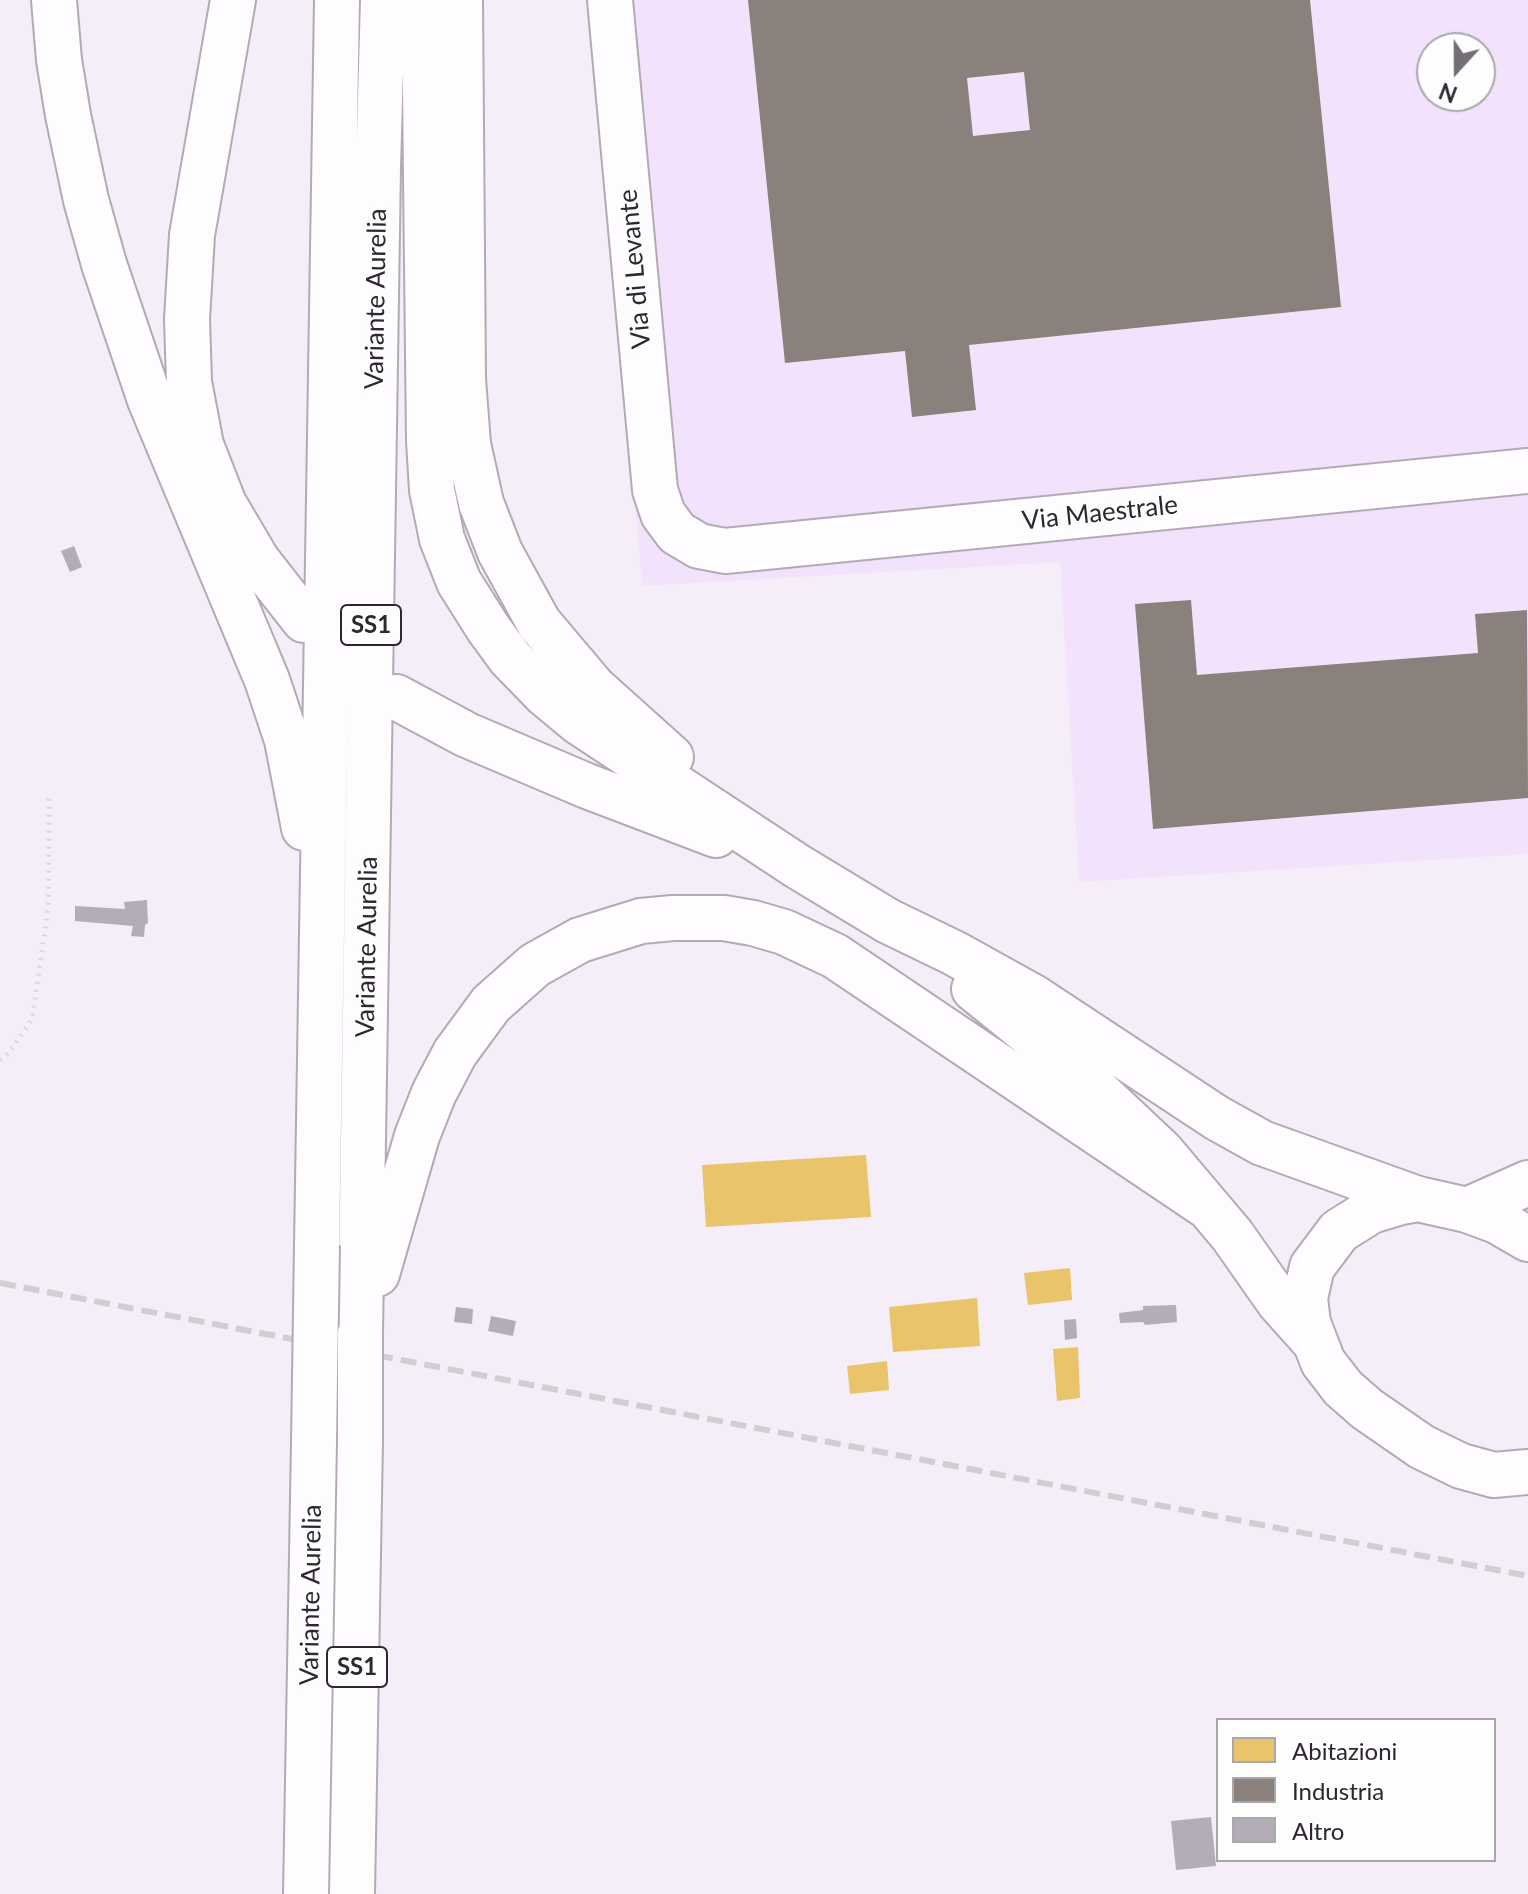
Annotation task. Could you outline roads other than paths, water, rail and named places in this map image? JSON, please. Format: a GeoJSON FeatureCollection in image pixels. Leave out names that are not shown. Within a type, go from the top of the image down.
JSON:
{"type":"FeatureCollection","features":[{"type":"Feature","properties":{"kind":"main road"},"geometry":{"type":"LineString","coordinates":[[54,0],[68,115],[86,200],[104,264],[150,400],[267,680],[287,740],[303,820],[321,1006]]}},
{"type":"Feature","properties":{"kind":"main road"},"geometry":{"type":"LineString","coordinates":[[233,0],[192,235],[187,319],[189,382],[201,445],[224,504],[257,560],[304,620]]}},
{"type":"Feature","properties":{"kind":"main road","name":"Variante Aurelia"},"geometry":{"type":"LineString","coordinates":[[306,1894],[337,0]]}},
{"type":"Feature","properties":{"kind":"main road","name":"Variante Aurelia"},"geometry":{"type":"LineString","coordinates":[[352,1894],[360,1334],[373,1250],[378,167],[383,0]]}},
{"type":"Feature","properties":{"kind":"main road"},"geometry":{"type":"LineString","coordinates":[[424,0],[430,463],[442,539],[459,582],[510,658],[561,708],[602,739],[797,866],[888,921],[1035,998],[1237,1130],[1276,1148],[1418,1199],[1467,1210],[1497,1221],[1528,1239]]}},
{"type":"Feature","properties":{"kind":"main road"},"geometry":{"type":"LineString","coordinates":[[460,0],[463,379],[472,469],[488,525],[533,614],[593,687],[797,866]]}},
{"type":"Feature","properties":{"kind":"main road","name":"Via di Levante"},"geometry":{"type":"LineString","coordinates":[[610,0],[655,490],[663,514],[677,533]]}},
{"type":"Feature","properties":{"kind":"main road","name":"Via Maestrale"},"geometry":{"type":"LineString","coordinates":[[677,533],[699,546],[725,551],[1528,471]]}},
{"type":"Feature","properties":{"kind":"main road"},"geometry":{"type":"LineString","coordinates":[[396,697],[467,735],[587,786],[797,866]]}},
{"type":"Feature","properties":{"kind":"main road"},"geometry":{"type":"LineString","coordinates":[[373,1250],[434,1093],[455,1053],[491,1004],[535,965],[580,940],[641,921],[673,918],[724,918],[753,923],[784,932],[835,956],[1205,1205]]}},
{"type":"Feature","properties":{"kind":"main road"},"geometry":{"type":"LineString","coordinates":[[888,921],[1078,1073],[1161,1151],[1232,1235],[1279,1302],[1313,1340],[1331,1374],[1351,1395],[1422,1447],[1461,1466],[1517,1478]]}},
{"type":"Feature","properties":{"kind":"main road"},"geometry":{"type":"LineString","coordinates":[[1467,1210],[1528,1183]]}},
{"type":"Feature","properties":{"kind":"main road"},"geometry":{"type":"LineString","coordinates":[[1313,1340],[1305,1298],[1312,1267],[1325,1247],[1339,1231],[1358,1217],[1385,1206],[1418,1199]]}},
{"type":"Feature","properties":{"kind":"railway"},"geometry":{"type":"LineString","coordinates":[[0,1283],[1528,1576]]}}]}
